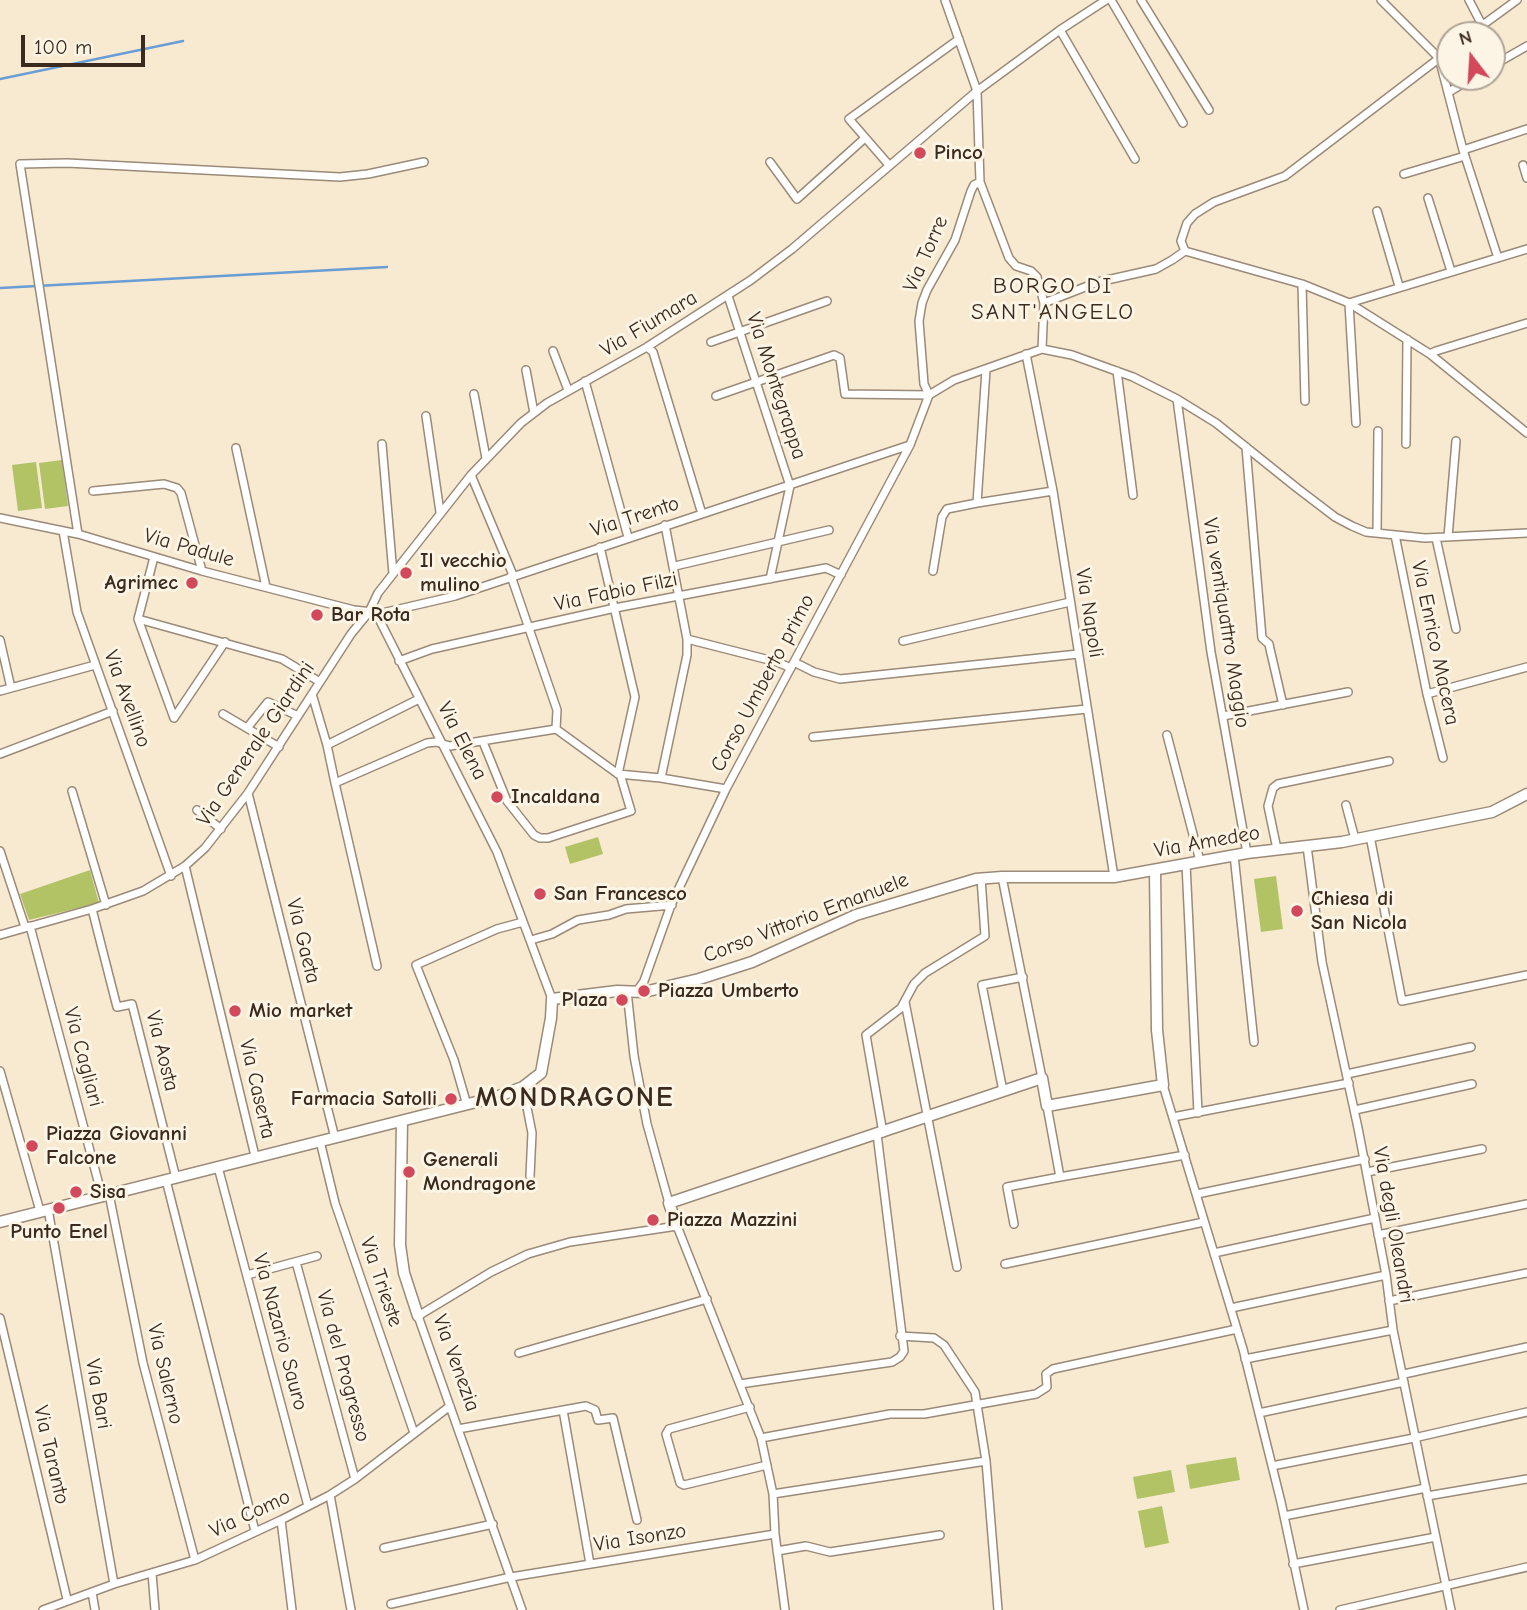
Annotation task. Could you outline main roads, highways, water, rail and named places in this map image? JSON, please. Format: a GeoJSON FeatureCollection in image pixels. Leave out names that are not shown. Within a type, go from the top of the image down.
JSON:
{"type":"FeatureCollection","features":[{"type":"Feature","properties":{"kind":"waterway"},"geometry":{"type":"LineString","coordinates":[[0,79],[183,41]]}},
{"type":"Feature","properties":{"kind":"waterway"},"geometry":{"type":"LineString","coordinates":[[0,288],[387,267]]}},
{"type":"Feature","properties":{"kind":"place","name":"Pinco"},"geometry":{"type":"Point","coordinates":[920,153]}},
{"type":"Feature","properties":{"kind":"place","name":"Il vecchio mulino"},"geometry":{"type":"Point","coordinates":[406,573]}},
{"type":"Feature","properties":{"kind":"place","name":"Agrimec"},"geometry":{"type":"Point","coordinates":[192,583]}},
{"type":"Feature","properties":{"kind":"place","name":"Bar Rota"},"geometry":{"type":"Point","coordinates":[317,615]}},
{"type":"Feature","properties":{"kind":"place","name":"Incaldana"},"geometry":{"type":"Point","coordinates":[497,797]}},
{"type":"Feature","properties":{"kind":"place","name":"San Francesco"},"geometry":{"type":"Point","coordinates":[540,894]}},
{"type":"Feature","properties":{"kind":"place","name":"Chiesa di San Nicola"},"geometry":{"type":"Point","coordinates":[1297,911]}},
{"type":"Feature","properties":{"kind":"place","name":"Piazza Umberto"},"geometry":{"type":"Point","coordinates":[644,991]}},
{"type":"Feature","properties":{"kind":"place","name":"Plaza"},"geometry":{"type":"Point","coordinates":[622,1000]}},
{"type":"Feature","properties":{"kind":"place","name":"Mio market"},"geometry":{"type":"Point","coordinates":[235,1011]}},
{"type":"Feature","properties":{"kind":"place","name":"Farmacia Satolli"},"geometry":{"type":"Point","coordinates":[451,1099]}},
{"type":"Feature","properties":{"kind":"place","name":"Piazza Giovanni Falcone"},"geometry":{"type":"Point","coordinates":[32,1146]}},
{"type":"Feature","properties":{"kind":"place","name":"Generali Mondragone"},"geometry":{"type":"Point","coordinates":[409,1172]}},
{"type":"Feature","properties":{"kind":"place","name":"Sisa"},"geometry":{"type":"Point","coordinates":[76,1192]}},
{"type":"Feature","properties":{"kind":"place","name":"Punto Enel"},"geometry":{"type":"Point","coordinates":[59,1208]}},
{"type":"Feature","properties":{"kind":"place","name":"Piazza Mazzini"},"geometry":{"type":"Point","coordinates":[653,1220]}},
{"type":"Feature","properties":{"kind":"district","name":"BORGO DI SANT'ANGELO"},"geometry":{"type":"Point","coordinates":[1053,299]}},
{"type":"Feature","properties":{"kind":"district","name":"MONDRAGONE"},"geometry":{"type":"Point","coordinates":[575,1098]}}]}
